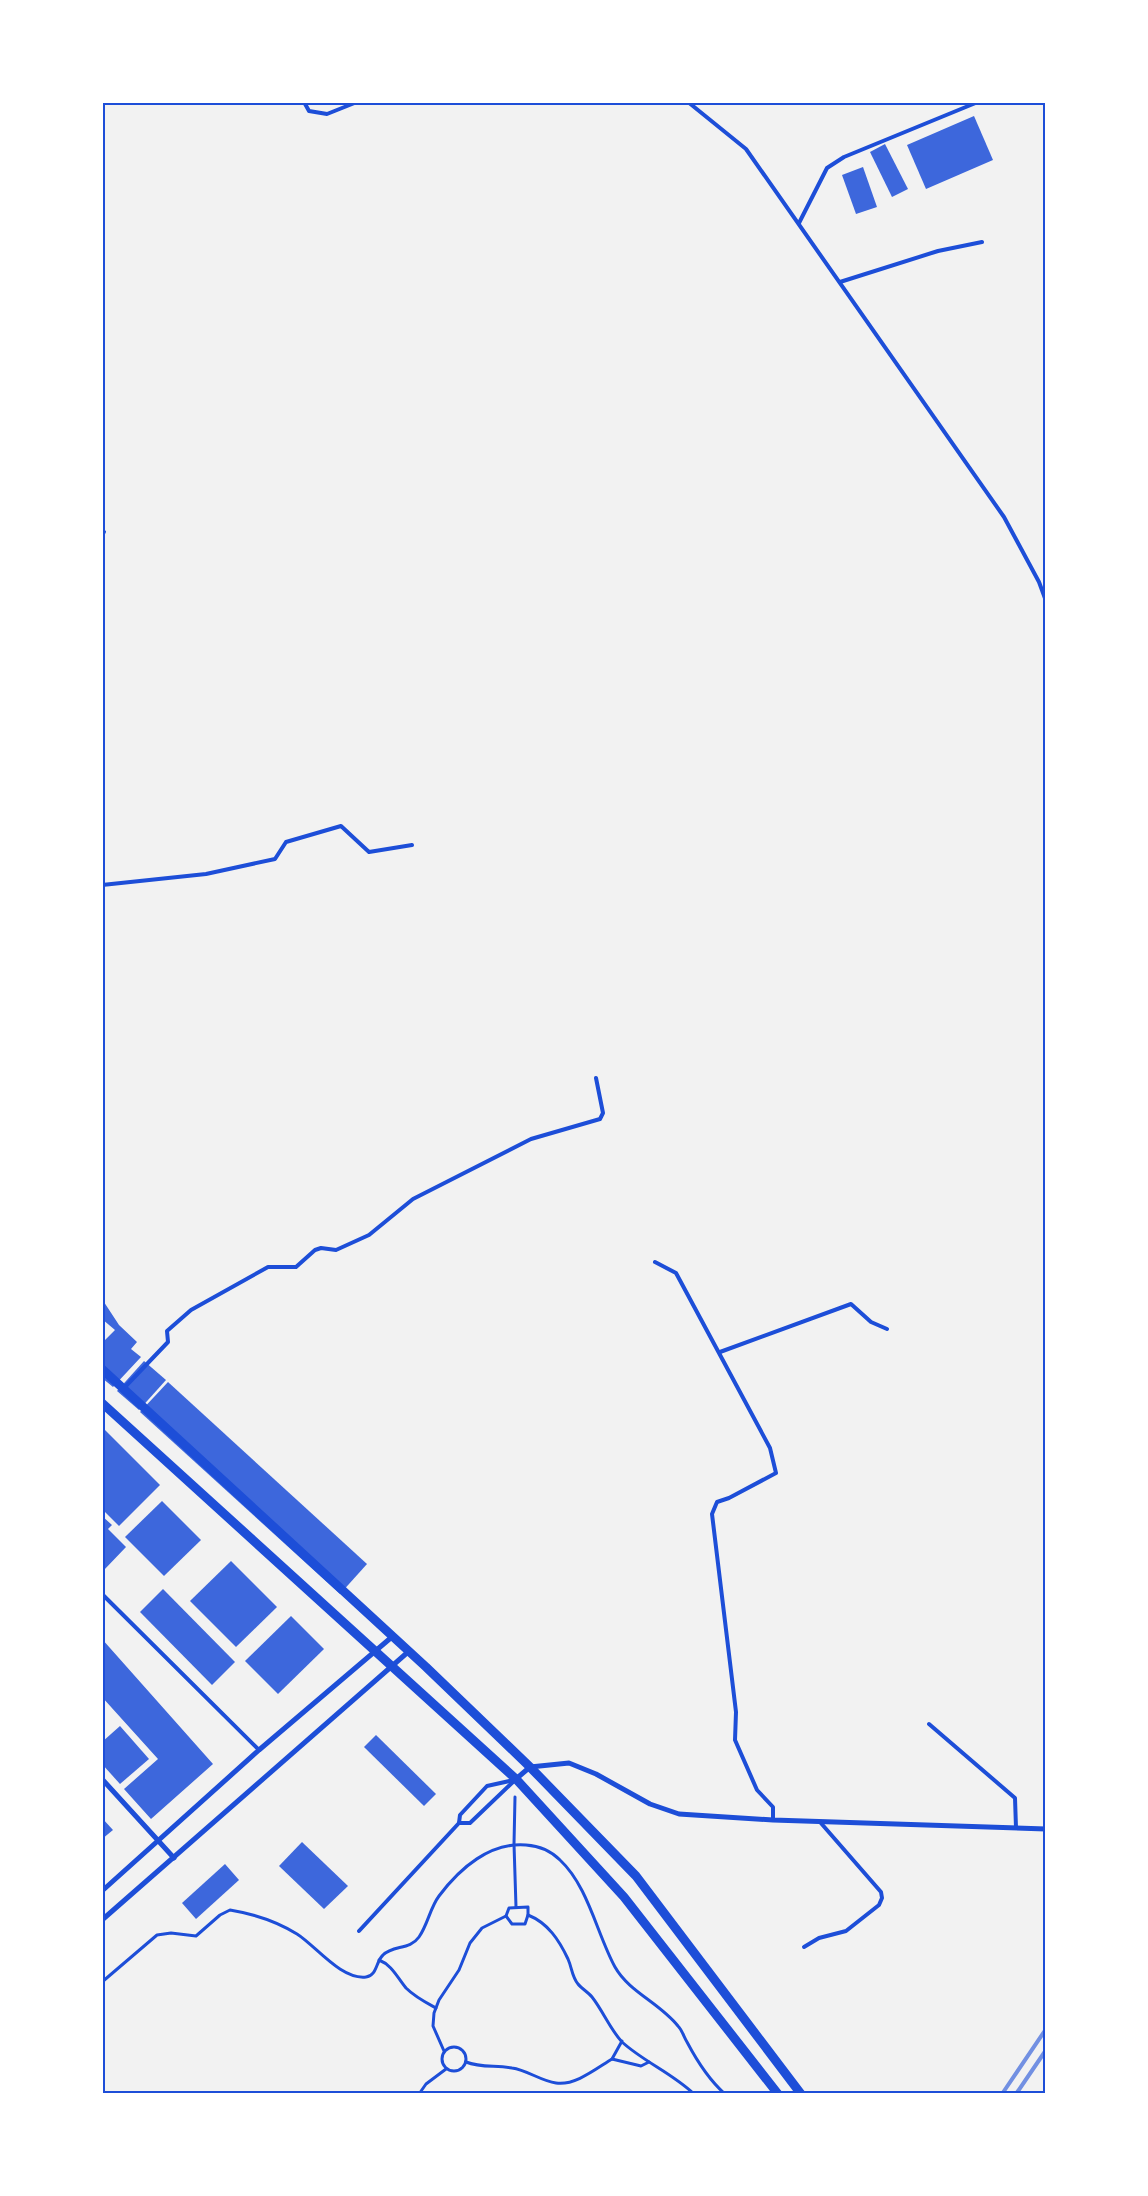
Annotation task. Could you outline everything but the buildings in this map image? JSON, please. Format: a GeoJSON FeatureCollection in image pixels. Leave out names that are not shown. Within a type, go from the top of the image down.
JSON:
{"type":"FeatureCollection","features":[{"type":"Feature","properties":{"kind":"street"},"geometry":{"type":"LineString","coordinates":[[102,1369],[426,1667],[530,1767],[636,1876],[801,2094]]}},
{"type":"Feature","properties":{"kind":"street"},"geometry":{"type":"LineString","coordinates":[[102,1403],[516,1779],[624,1897],[778,2094]]}},
{"type":"Feature","properties":{"kind":"street"},"geometry":{"type":"LineString","coordinates":[[102,1891],[259,1750],[393,1636]]}},
{"type":"Feature","properties":{"kind":"street"},"geometry":{"type":"LineString","coordinates":[[102,1920],[390,1665],[408,1652]]}},
{"type":"Feature","properties":{"kind":"street"},"geometry":{"type":"LineString","coordinates":[[516,1779],[530,1767],[569,1763],[596,1774],[650,1804],[679,1814],[773,1820],[819,1820],[1046,1829]]}},
{"type":"Feature","properties":{"kind":"street"},"geometry":{"type":"LineString","coordinates":[[102,1779],[174,1858]]}},
{"type":"Feature","properties":{"kind":"lane"},"geometry":{"type":"LineString","coordinates":[[304,102],[309,111],[327,114],[357,102]]}},
{"type":"Feature","properties":{"kind":"lane"},"geometry":{"type":"LineString","coordinates":[[688,102],[746,149],[1004,517],[1046,600]]}},
{"type":"Feature","properties":{"kind":"lane"},"geometry":{"type":"LineString","coordinates":[[799,223],[827,168],[844,157],[978,102]]}},
{"type":"Feature","properties":{"kind":"lane"},"geometry":{"type":"LineString","coordinates":[[840,282],[938,251],[982,242]]}},
{"type":"Feature","properties":{"kind":"lane"},"geometry":{"type":"LineString","coordinates":[[102,885],[206,874],[275,859],[286,842],[341,826],[369,852],[412,844]]}},
{"type":"Feature","properties":{"kind":"lane"},"geometry":{"type":"LineString","coordinates":[[124,1388],[168,1342],[167,1331],[191,1310],[268,1267],[296,1267],[315,1250],[321,1248],[336,1250],[369,1235],[412,1199],[531,1139],[600,1120],[602,1113],[596,1078]]}},
{"type":"Feature","properties":{"kind":"lane"},"geometry":{"type":"LineString","coordinates":[[655,1262],[676,1273],[770,1448],[775,1465],[776,1473],[729,1498],[717,1502],[712,1514],[736,1712],[735,1740],[757,1790],[773,1807],[773,1820]]}},
{"type":"Feature","properties":{"kind":"lane"},"geometry":{"type":"LineString","coordinates":[[720,1352],[851,1304],[871,1322],[887,1329]]}},
{"type":"Feature","properties":{"kind":"lane"},"geometry":{"type":"LineString","coordinates":[[102,1594],[259,1750]]}},
{"type":"Feature","properties":{"kind":"lane"},"geometry":{"type":"LineString","coordinates":[[929,1724],[1015,1798],[1016,1828]]}},
{"type":"Feature","properties":{"kind":"lane"},"geometry":{"type":"LineString","coordinates":[[359,1931],[459,1823],[460,1815],[487,1786],[516,1779]]}},
{"type":"Feature","properties":{"kind":"lane"},"geometry":{"type":"LineString","coordinates":[[459,1823],[470,1823],[516,1779]]}},
{"type":"Feature","properties":{"kind":"lane"},"geometry":{"type":"LineString","coordinates":[[804,1948],[819,1938],[846,1931],[879,1905],[882,1898],[881,1892],[819,1820]]}},
{"type":"Feature","properties":{"kind":"path"},"geometry":{"type":"LineString","coordinates":[[516,1779],[514,1844],[516,1907]]}},
{"type":"Feature","properties":{"kind":"path"},"geometry":{"type":"LineString","coordinates":[[102,1982],[157,1935],[171,1933],[196,1936],[220,1915],[230,1910],[262,1917],[280,1924],[298,1935],[334,1965],[359,1977],[368,1977],[374,1973],[384,1953],[410,1945],[419,1937],[438,1897],[456,1876],[492,1849],[514,1844],[537,1846],[549,1851],[569,1869],[621,1977],[679,2026],[704,2071],[725,2094]]}},
{"type":"Feature","properties":{"kind":"path"},"geometry":{"type":"LineString","coordinates":[[444,2051],[433,2026],[436,2008],[459,1970],[470,1943],[482,1928],[506,1916],[509,1908],[528,1907],[525,1924],[512,1924],[506,1916]]}},
{"type":"Feature","properties":{"kind":"path"},"geometry":{"type":"LineString","coordinates":[[528,1915],[537,1918],[548,1927],[569,1961],[571,1973],[578,1985],[590,1994],[622,2041],[650,2062],[671,2074],[694,2094]]}},
{"type":"Feature","properties":{"kind":"path"},"geometry":{"type":"LineString","coordinates":[[379,1960],[387,1963],[406,1987],[418,1998],[436,2008]]}},
{"type":"Feature","properties":{"kind":"path"},"geometry":{"type":"LineString","coordinates":[[466,2062],[478,2067],[503,2066],[519,2069],[556,2083],[569,2082],[612,2059],[622,2041]]}},
{"type":"Feature","properties":{"kind":"path"},"geometry":{"type":"LineString","coordinates":[[419,2094],[426,2084],[446,2069],[458,2071],[466,2062],[465,2054],[459,2048],[451,2047],[444,2051],[441,2058],[446,2069]]}},
{"type":"Feature","properties":{"kind":"path"},"geometry":{"type":"LineString","coordinates":[[612,2059],[641,2066],[650,2062]]}},
{"type":"Feature","properties":{"kind":"railway"},"geometry":{"type":"LineString","coordinates":[[1002,2094],[1046,2029]]}},
{"type":"Feature","properties":{"kind":"railway"},"geometry":{"type":"LineString","coordinates":[[1016,2094],[1046,2050]]}}]}
